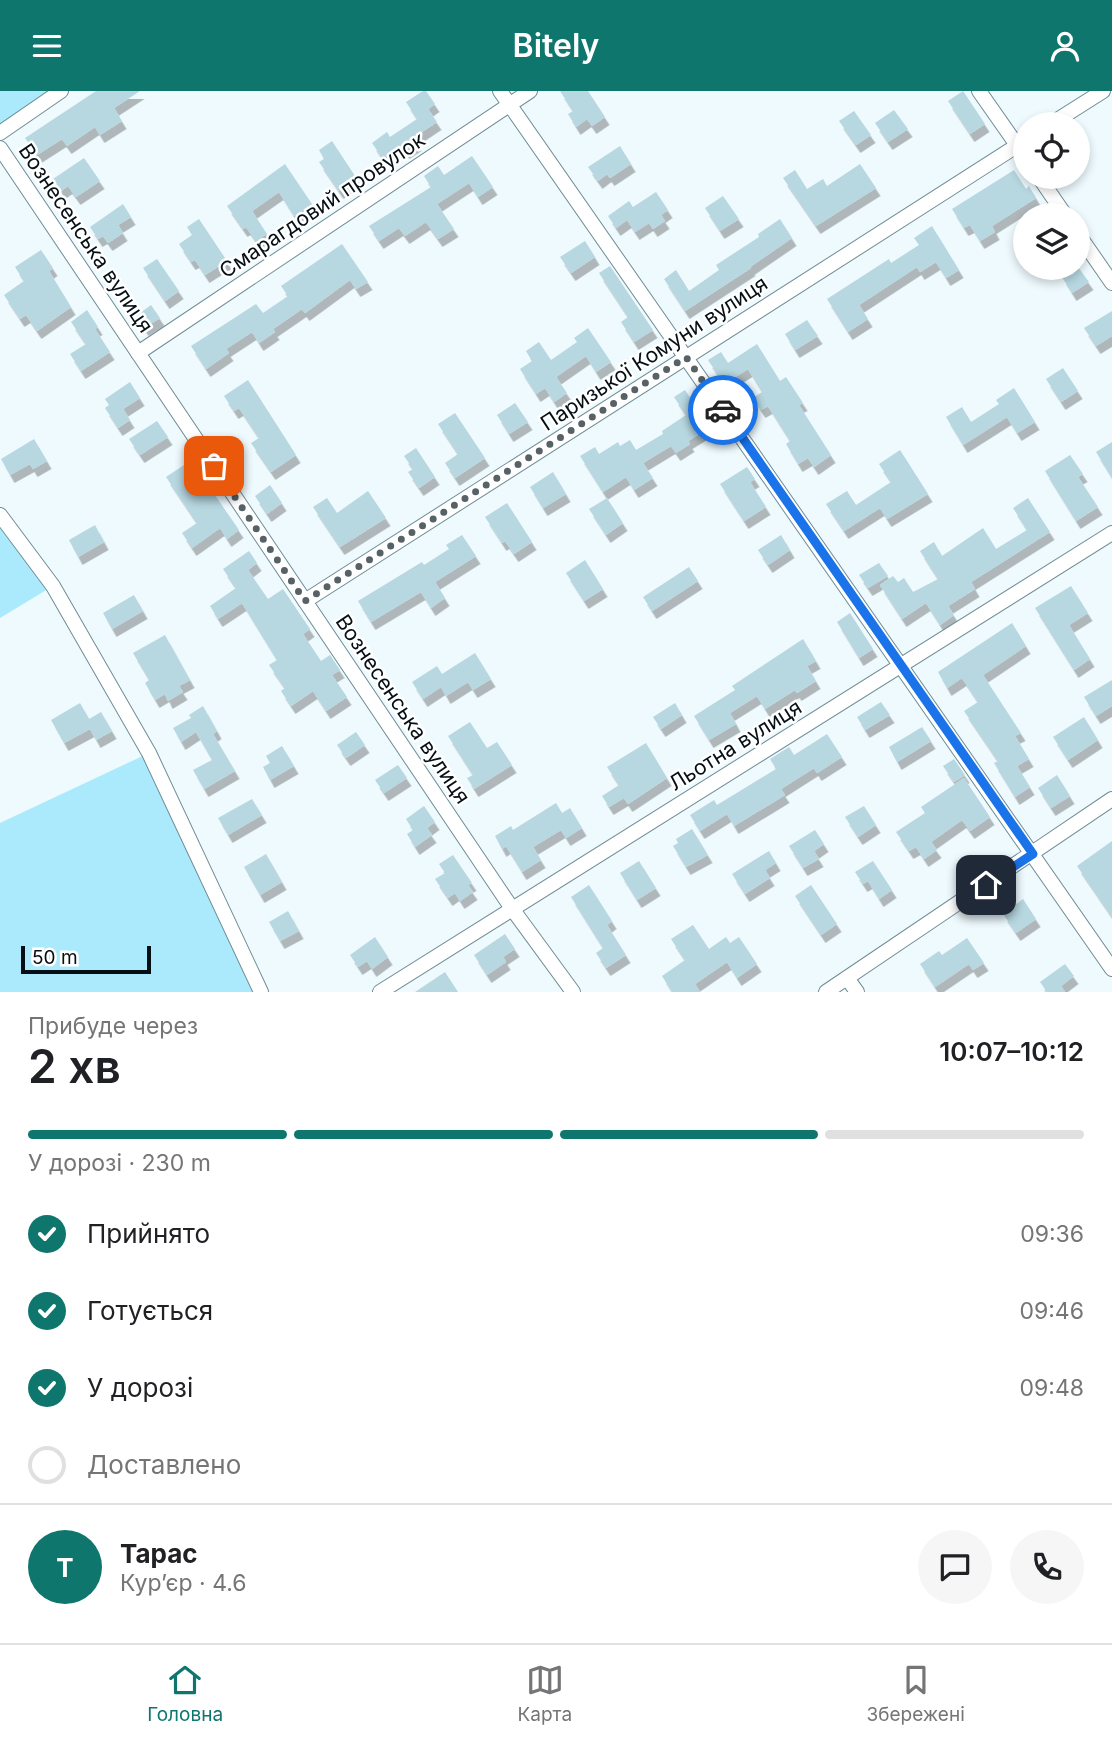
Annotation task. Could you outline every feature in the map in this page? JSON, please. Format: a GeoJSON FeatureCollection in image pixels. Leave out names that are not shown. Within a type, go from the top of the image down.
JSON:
{"type":"FeatureCollection","features":[{"type":"Feature","properties":{"kind":"street"},"geometry":{"type":"LineString","coordinates":[[0,133],[61,91]]}},
{"type":"Feature","properties":{"kind":"street"},"geometry":{"type":"LineString","coordinates":[[500,91],[1112,969]]}},
{"type":"Feature","properties":{"kind":"street","name":"Смарагдовий провулок"},"geometry":{"type":"LineString","coordinates":[[138,353],[530,91]]}},
{"type":"Feature","properties":{"kind":"street"},"geometry":{"type":"LineString","coordinates":[[979,91],[1013,135]]}},
{"type":"Feature","properties":{"kind":"street"},"geometry":{"type":"LineString","coordinates":[[1070,112],[1102,91]]}},
{"type":"Feature","properties":{"kind":"street","name":"Вознесенська вулиця"},"geometry":{"type":"LineString","coordinates":[[0,148],[513,910],[573,992]]}},
{"type":"Feature","properties":{"kind":"street","name":"Паризької Комуни вулиця"},"geometry":{"type":"LineString","coordinates":[[305,601],[686,357],[1013,154]]}},
{"type":"Feature","properties":{"kind":"street"},"geometry":{"type":"LineString","coordinates":[[1090,251],[1112,283]]}},
{"type":"Feature","properties":{"kind":"street"},"geometry":{"type":"LineString","coordinates":[[0,515],[53,586],[149,753],[261,992]]}},
{"type":"Feature","properties":{"kind":"street","name":"Льотна вулиця"},"geometry":{"type":"LineString","coordinates":[[380,992],[1112,533]]}},
{"type":"Feature","properties":{"kind":"street"},"geometry":{"type":"LineString","coordinates":[[826,992],[1112,799]]}},
{"type":"Feature","properties":{"kind":"street"},"geometry":{"type":"LineString","coordinates":[[847,978],[857,992]]}},
{"type":"Feature","properties":{"kind":"shaded area"},"geometry":{"type":"Polygon","coordinates":[[[0,91],[59,91],[0,131],[0,91]]]}},
{"type":"Feature","properties":{"kind":"shaded area"},"geometry":{"type":"Polygon","coordinates":[[[0,515],[53,586],[0,618],[0,515]]]}},
{"type":"Feature","properties":{"kind":"shaded area"},"geometry":{"type":"Polygon","coordinates":[[[149,753],[261,992],[0,992],[0,823],[149,753]]]}},
{"type":"Feature","properties":{"kind":"building"},"geometry":{"type":"Polygon","coordinates":[[[96,91],[140,91],[114,108],[122,121],[100,135],[95,127],[67,146],[62,139],[37,155],[25,138],[96,91]]]}},
{"type":"Feature","properties":{"kind":"building"},"geometry":{"type":"Polygon","coordinates":[[[426,91],[435,104],[428,109],[437,122],[413,138],[417,143],[405,151],[402,146],[383,159],[372,143],[387,132],[390,137],[417,119],[406,102],[426,91]]]}},
{"type":"Feature","properties":{"kind":"building"},"geometry":{"type":"Polygon","coordinates":[[[560,91],[588,91],[605,117],[592,126],[587,119],[576,127],[568,114],[573,111],[560,91]]]}},
{"type":"Feature","properties":{"kind":"building"},"geometry":{"type":"Polygon","coordinates":[[[963,91],[985,124],[970,134],[948,101],[963,91]]]}},
{"type":"Feature","properties":{"kind":"building"},"geometry":{"type":"Polygon","coordinates":[[[894,110],[908,129],[888,142],[875,123],[894,110]]]}},
{"type":"Feature","properties":{"kind":"building"},"geometry":{"type":"Polygon","coordinates":[[[854,111],[871,135],[856,145],[839,121],[854,111]]]}},
{"type":"Feature","properties":{"kind":"building"},"geometry":{"type":"Polygon","coordinates":[[[332,141],[357,179],[339,191],[319,162],[324,159],[319,150],[332,141]]]}},
{"type":"Feature","properties":{"kind":"building"},"geometry":{"type":"Polygon","coordinates":[[[620,146],[631,164],[610,178],[607,174],[598,181],[588,167],[620,146]]]}},
{"type":"Feature","properties":{"kind":"building"},"geometry":{"type":"Polygon","coordinates":[[[472,156],[493,187],[478,197],[469,183],[437,204],[454,229],[438,239],[426,222],[405,236],[399,228],[379,241],[369,226],[431,187],[424,176],[438,166],[444,175],[472,156]]]}},
{"type":"Feature","properties":{"kind":"building"},"geometry":{"type":"Polygon","coordinates":[[[84,158],[100,181],[76,197],[68,186],[61,191],[53,179],[84,158]]]}},
{"type":"Feature","properties":{"kind":"building"},"geometry":{"type":"Polygon","coordinates":[[[285,164],[312,204],[294,216],[279,192],[252,211],[267,234],[256,241],[246,227],[243,229],[227,206],[285,164]]]}},
{"type":"Feature","properties":{"kind":"building"},"geometry":{"type":"Polygon","coordinates":[[[860,164],[876,188],[816,226],[783,178],[795,170],[807,189],[823,179],[827,186],[860,164]]]}},
{"type":"Feature","properties":{"kind":"building"},"geometry":{"type":"Polygon","coordinates":[[[1013,171],[1013,189],[1031,189],[1036,198],[1028,203],[1013,203],[1013,213],[992,226],[995,232],[980,241],[970,225],[964,228],[952,209],[1013,171]]]}},
{"type":"Feature","properties":{"kind":"building"},"geometry":{"type":"Polygon","coordinates":[[[656,192],[668,210],[661,215],[665,221],[653,229],[649,223],[635,232],[627,220],[616,228],[608,216],[629,201],[633,207],[656,192]]]}},
{"type":"Feature","properties":{"kind":"building"},"geometry":{"type":"Polygon","coordinates":[[[723,196],[739,219],[720,231],[705,208],[723,196]]]}},
{"type":"Feature","properties":{"kind":"building"},"geometry":{"type":"Polygon","coordinates":[[[123,204],[131,217],[118,225],[123,233],[108,243],[103,236],[98,239],[90,227],[123,204]]]}},
{"type":"Feature","properties":{"kind":"building"},"geometry":{"type":"Polygon","coordinates":[[[199,219],[227,261],[205,275],[195,260],[191,262],[179,244],[192,235],[187,227],[199,219]]]}},
{"type":"Feature","properties":{"kind":"building"},"geometry":{"type":"Polygon","coordinates":[[[780,219],[792,238],[685,311],[664,279],[676,270],[689,291],[719,270],[716,265],[759,237],[758,234],[780,219]]]}},
{"type":"Feature","properties":{"kind":"building"},"geometry":{"type":"Polygon","coordinates":[[[932,226],[959,270],[946,278],[936,262],[920,272],[917,267],[859,305],[868,319],[848,332],[827,299],[889,259],[891,263],[919,245],[914,238],[932,226]]]}},
{"type":"Feature","properties":{"kind":"building"},"geometry":{"type":"Polygon","coordinates":[[[585,241],[595,257],[571,273],[560,257],[585,241]]]}},
{"type":"Feature","properties":{"kind":"building"},"geometry":{"type":"Polygon","coordinates":[[[342,244],[368,282],[356,289],[350,280],[305,313],[302,309],[273,329],[275,332],[259,343],[252,332],[226,349],[229,353],[206,369],[191,346],[256,304],[263,313],[288,296],[281,286],[342,244]]]}},
{"type":"Feature","properties":{"kind":"building"},"geometry":{"type":"Polygon","coordinates":[[[41,250],[53,268],[49,271],[71,307],[37,331],[26,315],[20,319],[4,295],[24,281],[15,267],[41,250]]]}},
{"type":"Feature","properties":{"kind":"building"},"geometry":{"type":"Polygon","coordinates":[[[157,259],[179,291],[165,301],[143,268],[157,259]]]}},
{"type":"Feature","properties":{"kind":"building"},"geometry":{"type":"Polygon","coordinates":[[[610,266],[653,330],[634,342],[621,322],[628,317],[599,273],[610,266]]]}},
{"type":"Feature","properties":{"kind":"building"},"geometry":{"type":"Polygon","coordinates":[[[1064,280],[1088,280],[1089,282],[1072,293],[1064,280]]]}},
{"type":"Feature","properties":{"kind":"building"},"geometry":{"type":"Polygon","coordinates":[[[151,305],[160,318],[144,328],[136,316],[151,305]]]}},
{"type":"Feature","properties":{"kind":"building"},"geometry":{"type":"Polygon","coordinates":[[[87,310],[98,327],[95,329],[110,352],[81,371],[70,354],[86,344],[71,322],[87,310]]]}},
{"type":"Feature","properties":{"kind":"building"},"geometry":{"type":"Polygon","coordinates":[[[1112,311],[1112,336],[1096,346],[1084,328],[1112,311]]]}},
{"type":"Feature","properties":{"kind":"building"},"geometry":{"type":"Polygon","coordinates":[[[807,320],[818,336],[795,350],[785,334],[807,320]]]}},
{"type":"Feature","properties":{"kind":"building"},"geometry":{"type":"Polygon","coordinates":[[[588,328],[611,362],[596,372],[586,356],[556,377],[567,393],[554,402],[545,388],[536,394],[520,369],[532,361],[526,351],[539,342],[551,360],[577,342],[574,338],[588,328]]]}},
{"type":"Feature","properties":{"kind":"building"},"geometry":{"type":"Polygon","coordinates":[[[757,344],[780,381],[786,377],[803,403],[799,405],[831,455],[814,467],[808,458],[798,464],[786,444],[790,441],[768,406],[761,410],[753,398],[762,392],[748,369],[724,384],[708,360],[721,352],[728,363],[757,344]]]}},
{"type":"Feature","properties":{"kind":"building"},"geometry":{"type":"Polygon","coordinates":[[[1063,368],[1078,391],[1061,402],[1046,379],[1063,368]]]}},
{"type":"Feature","properties":{"kind":"building"},"geometry":{"type":"Polygon","coordinates":[[[248,380],[296,455],[271,472],[251,443],[259,438],[239,408],[234,411],[224,396],[248,380]]]}},
{"type":"Feature","properties":{"kind":"building"},"geometry":{"type":"Polygon","coordinates":[[[130,382],[140,398],[123,409],[130,420],[118,428],[105,408],[109,405],[105,399],[130,382]]]}},
{"type":"Feature","properties":{"kind":"building"},"geometry":{"type":"Polygon","coordinates":[[[1014,388],[1035,422],[1017,433],[1007,417],[963,445],[946,417],[962,407],[971,422],[999,404],[996,400],[1014,388]]]}},
{"type":"Feature","properties":{"kind":"building"},"geometry":{"type":"Polygon","coordinates":[[[685,390],[698,410],[703,407],[714,425],[688,441],[690,444],[676,453],[671,446],[643,463],[653,478],[634,490],[626,477],[603,492],[580,456],[595,447],[599,454],[618,442],[620,446],[630,440],[636,450],[663,434],[662,431],[686,415],[674,397],[685,390]]]}},
{"type":"Feature","properties":{"kind":"building"},"geometry":{"type":"Polygon","coordinates":[[[515,403],[528,422],[509,434],[497,415],[515,403]]]}},
{"type":"Feature","properties":{"kind":"building"},"geometry":{"type":"Polygon","coordinates":[[[455,413],[485,458],[455,478],[445,463],[458,454],[438,424],[455,413]]]}},
{"type":"Feature","properties":{"kind":"building"},"geometry":{"type":"Polygon","coordinates":[[[157,421],[168,437],[140,455],[129,439],[157,421]]]}},
{"type":"Feature","properties":{"kind":"building"},"geometry":{"type":"Polygon","coordinates":[[[34,439],[47,461],[33,469],[30,464],[10,475],[1,459],[34,439]]]}},
{"type":"Feature","properties":{"kind":"building"},"geometry":{"type":"Polygon","coordinates":[[[1112,442],[1112,478],[1096,452],[1112,442]]]}},
{"type":"Feature","properties":{"kind":"building"},"geometry":{"type":"Polygon","coordinates":[[[416,448],[435,477],[419,488],[408,472],[413,469],[404,456],[416,448]]]}},
{"type":"Feature","properties":{"kind":"building"},"geometry":{"type":"Polygon","coordinates":[[[900,450],[928,494],[887,519],[880,508],[844,531],[826,504],[847,491],[856,505],[891,482],[879,464],[900,450]]]}},
{"type":"Feature","properties":{"kind":"building"},"geometry":{"type":"Polygon","coordinates":[[[1070,455],[1083,474],[1078,477],[1098,507],[1076,521],[1045,471],[1070,455]]]}},
{"type":"Feature","properties":{"kind":"building"},"geometry":{"type":"Polygon","coordinates":[[[187,463],[204,487],[208,485],[239,530],[227,539],[220,528],[192,548],[182,533],[197,523],[166,477],[187,463]]]}},
{"type":"Feature","properties":{"kind":"building"},"geometry":{"type":"Polygon","coordinates":[[[747,467],[755,479],[750,482],[766,507],[744,521],[720,484],[747,467]]]}},
{"type":"Feature","properties":{"kind":"building"},"geometry":{"type":"Polygon","coordinates":[[[553,472],[566,494],[543,508],[530,487],[553,472]]]}},
{"type":"Feature","properties":{"kind":"building"},"geometry":{"type":"Polygon","coordinates":[[[270,485],[282,503],[267,514],[255,496],[270,485]]]}},
{"type":"Feature","properties":{"kind":"building"},"geometry":{"type":"Polygon","coordinates":[[[368,491],[386,518],[340,547],[313,507],[327,498],[337,513],[368,491]]]}},
{"type":"Feature","properties":{"kind":"building"},"geometry":{"type":"Polygon","coordinates":[[[607,498],[623,523],[606,535],[589,509],[607,498]]]}},
{"type":"Feature","properties":{"kind":"building"},"geometry":{"type":"Polygon","coordinates":[[[1028,498],[1050,532],[971,582],[975,589],[948,606],[954,615],[940,625],[926,603],[902,619],[880,585],[893,576],[898,582],[904,578],[913,592],[938,579],[920,551],[934,542],[942,556],[983,528],[996,549],[1027,530],[1013,508],[1028,498]]]}},
{"type":"Feature","properties":{"kind":"building"},"geometry":{"type":"Polygon","coordinates":[[[507,503],[532,542],[514,554],[505,541],[502,543],[485,517],[507,503]]]}},
{"type":"Feature","properties":{"kind":"building"},"geometry":{"type":"Polygon","coordinates":[[[95,525],[104,542],[78,557],[69,540],[95,525]]]}},
{"type":"Feature","properties":{"kind":"building"},"geometry":{"type":"Polygon","coordinates":[[[462,535],[476,556],[435,582],[445,598],[431,608],[421,592],[371,622],[358,601],[422,562],[424,565],[449,549],[446,545],[462,535]]]}},
{"type":"Feature","properties":{"kind":"building"},"geometry":{"type":"Polygon","coordinates":[[[781,535],[790,550],[768,565],[758,550],[781,535]]]}},
{"type":"Feature","properties":{"kind":"building"},"geometry":{"type":"Polygon","coordinates":[[[249,551],[257,563],[248,570],[268,599],[283,589],[310,629],[303,634],[321,661],[330,655],[340,670],[332,675],[347,697],[326,711],[313,691],[291,706],[281,691],[285,688],[269,665],[277,660],[242,603],[218,619],[210,606],[236,588],[223,569],[249,551]]]}},
{"type":"Feature","properties":{"kind":"building"},"geometry":{"type":"Polygon","coordinates":[[[585,560],[603,589],[584,601],[566,573],[585,560]]]}},
{"type":"Feature","properties":{"kind":"building"},"geometry":{"type":"Polygon","coordinates":[[[879,563],[888,576],[868,588],[859,575],[879,563]]]}},
{"type":"Feature","properties":{"kind":"building"},"geometry":{"type":"Polygon","coordinates":[[[689,567],[698,581],[652,611],[643,597],[689,567]]]}},
{"type":"Feature","properties":{"kind":"building"},"geometry":{"type":"Polygon","coordinates":[[[1071,586],[1088,613],[1069,625],[1090,659],[1074,670],[1035,608],[1071,586]]]}},
{"type":"Feature","properties":{"kind":"building"},"geometry":{"type":"Polygon","coordinates":[[[134,595],[143,611],[112,629],[103,613],[134,595]]]}},
{"type":"Feature","properties":{"kind":"building"},"geometry":{"type":"Polygon","coordinates":[[[850,613],[873,649],[859,658],[837,622],[850,613]]]}},
{"type":"Feature","properties":{"kind":"building"},"geometry":{"type":"Polygon","coordinates":[[[1012,623],[1026,646],[983,675],[1021,733],[1015,736],[1029,759],[1017,766],[1030,787],[1015,797],[994,763],[998,761],[964,711],[978,702],[962,678],[947,688],[938,672],[1012,623]]]}},
{"type":"Feature","properties":{"kind":"building"},"geometry":{"type":"Polygon","coordinates":[[[165,635],[190,680],[179,686],[183,692],[168,701],[165,694],[155,700],[145,683],[149,680],[133,653],[165,635]]]}},
{"type":"Feature","properties":{"kind":"building"},"geometry":{"type":"Polygon","coordinates":[[[803,639],[816,661],[807,666],[816,681],[797,693],[795,690],[765,709],[757,696],[730,713],[736,724],[709,740],[694,716],[735,690],[732,686],[803,639]]]}},
{"type":"Feature","properties":{"kind":"building"},"geometry":{"type":"Polygon","coordinates":[[[475,653],[491,679],[473,690],[468,682],[446,696],[441,687],[423,699],[412,682],[437,666],[442,674],[475,653]]]}},
{"type":"Feature","properties":{"kind":"building"},"geometry":{"type":"Polygon","coordinates":[[[1112,680],[1112,706],[1096,716],[1084,697],[1112,680]]]}},
{"type":"Feature","properties":{"kind":"building"},"geometry":{"type":"Polygon","coordinates":[[[881,702],[890,715],[865,730],[857,717],[881,702]]]}},
{"type":"Feature","properties":{"kind":"building"},"geometry":{"type":"Polygon","coordinates":[[[80,703],[89,719],[101,712],[112,731],[96,740],[90,729],[64,743],[51,720],[80,703]]]}},
{"type":"Feature","properties":{"kind":"building"},"geometry":{"type":"Polygon","coordinates":[[[675,703],[682,715],[661,729],[653,717],[675,703]]]}},
{"type":"Feature","properties":{"kind":"building"},"geometry":{"type":"Polygon","coordinates":[[[203,706],[217,731],[213,734],[235,771],[204,789],[193,770],[212,760],[196,732],[181,742],[173,728],[191,718],[189,715],[203,706]]]}},
{"type":"Feature","properties":{"kind":"building"},"geometry":{"type":"Polygon","coordinates":[[[1084,717],[1098,740],[1068,760],[1053,737],[1084,717]]]}},
{"type":"Feature","properties":{"kind":"building"},"geometry":{"type":"Polygon","coordinates":[[[470,722],[487,748],[497,742],[512,765],[474,789],[467,778],[473,775],[448,736],[470,722]]]}},
{"type":"Feature","properties":{"kind":"building"},"geometry":{"type":"Polygon","coordinates":[[[922,727],[931,741],[897,762],[889,747],[922,727]]]}},
{"type":"Feature","properties":{"kind":"building"},"geometry":{"type":"Polygon","coordinates":[[[356,732],[365,745],[346,758],[337,745],[356,732]]]}},
{"type":"Feature","properties":{"kind":"building"},"geometry":{"type":"Polygon","coordinates":[[[827,734],[842,757],[817,773],[814,768],[781,789],[785,795],[734,826],[727,814],[700,831],[690,815],[714,800],[717,805],[776,769],[770,759],[789,747],[794,755],[827,734]]]}},
{"type":"Feature","properties":{"kind":"building"},"geometry":{"type":"Polygon","coordinates":[[[646,743],[667,778],[628,804],[624,798],[609,807],[602,796],[619,785],[607,767],[646,743]]]}},
{"type":"Feature","properties":{"kind":"building"},"geometry":{"type":"Polygon","coordinates":[[[282,746],[294,766],[270,780],[263,767],[270,763],[266,756],[282,746]]]}},
{"type":"Feature","properties":{"kind":"building"},"geometry":{"type":"Polygon","coordinates":[[[954,759],[965,775],[954,782],[943,766],[954,759]]]}},
{"type":"Feature","properties":{"kind":"building"},"geometry":{"type":"Polygon","coordinates":[[[398,765],[407,778],[384,793],[375,780],[398,765]]]}},
{"type":"Feature","properties":{"kind":"building"},"geometry":{"type":"Polygon","coordinates":[[[1057,775],[1070,796],[1051,808],[1038,788],[1057,775]]]}},
{"type":"Feature","properties":{"kind":"building"},"geometry":{"type":"Polygon","coordinates":[[[964,778],[990,817],[970,831],[962,820],[931,842],[937,850],[924,859],[916,847],[909,851],[896,832],[925,813],[921,807],[964,778]]]}},
{"type":"Feature","properties":{"kind":"building"},"geometry":{"type":"Polygon","coordinates":[[[252,799],[262,815],[228,835],[218,818],[252,799]]]}},
{"type":"Feature","properties":{"kind":"building"},"geometry":{"type":"Polygon","coordinates":[[[556,803],[562,813],[570,808],[582,828],[566,838],[561,830],[533,847],[541,860],[522,872],[506,846],[502,849],[495,836],[511,826],[513,830],[556,803]]]}},
{"type":"Feature","properties":{"kind":"building"},"geometry":{"type":"Polygon","coordinates":[[[424,806],[435,822],[427,828],[432,835],[415,847],[407,834],[413,830],[406,819],[424,806]]]}},
{"type":"Feature","properties":{"kind":"building"},"geometry":{"type":"Polygon","coordinates":[[[864,806],[876,825],[858,837],[845,817],[864,806]]]}},
{"type":"Feature","properties":{"kind":"building"},"geometry":{"type":"Polygon","coordinates":[[[692,829],[708,855],[686,867],[673,846],[678,843],[676,839],[692,829]]]}},
{"type":"Feature","properties":{"kind":"building"},"geometry":{"type":"Polygon","coordinates":[[[815,830],[824,844],[814,851],[819,859],[803,868],[789,846],[815,830]]]}},
{"type":"Feature","properties":{"kind":"building"},"geometry":{"type":"Polygon","coordinates":[[[1112,841],[1112,917],[1077,866],[1112,841]]]}},
{"type":"Feature","properties":{"kind":"building"},"geometry":{"type":"Polygon","coordinates":[[[769,851],[776,863],[765,870],[770,878],[745,894],[732,874],[769,851]]]}},
{"type":"Feature","properties":{"kind":"building"},"geometry":{"type":"Polygon","coordinates":[[[266,854],[282,882],[260,895],[244,867],[266,854]]]}},
{"type":"Feature","properties":{"kind":"building"},"geometry":{"type":"Polygon","coordinates":[[[453,855],[472,883],[468,885],[473,892],[460,901],[455,893],[448,898],[435,879],[445,873],[439,864],[453,855]]]}},
{"type":"Feature","properties":{"kind":"building"},"geometry":{"type":"Polygon","coordinates":[[[639,861],[656,888],[637,900],[620,873],[639,861]]]}},
{"type":"Feature","properties":{"kind":"building"},"geometry":{"type":"Polygon","coordinates":[[[873,861],[892,890],[879,899],[868,881],[863,884],[855,872],[873,861]]]}},
{"type":"Feature","properties":{"kind":"building"},"geometry":{"type":"Polygon","coordinates":[[[589,885],[612,921],[607,925],[626,955],[606,968],[596,953],[603,948],[571,897],[589,885]]]}},
{"type":"Feature","properties":{"kind":"building"},"geometry":{"type":"Polygon","coordinates":[[[811,885],[837,924],[821,935],[795,896],[811,885]]]}},
{"type":"Feature","properties":{"kind":"building"},"geometry":{"type":"Polygon","coordinates":[[[1023,899],[1036,919],[1016,933],[1003,914],[1023,899]]]}},
{"type":"Feature","properties":{"kind":"building"},"geometry":{"type":"Polygon","coordinates":[[[288,911],[299,931],[280,941],[269,922],[288,911]]]}},
{"type":"Feature","properties":{"kind":"building"},"geometry":{"type":"Polygon","coordinates":[[[693,925],[709,949],[726,937],[730,943],[739,937],[757,964],[737,978],[727,962],[695,984],[700,992],[672,992],[662,976],[685,960],[671,939],[693,925]]]}},
{"type":"Feature","properties":{"kind":"building"},"geometry":{"type":"Polygon","coordinates":[[[505,934],[515,949],[503,957],[506,962],[487,975],[474,955],[505,934]]]}},
{"type":"Feature","properties":{"kind":"building"},"geometry":{"type":"Polygon","coordinates":[[[375,937],[388,957],[372,969],[367,961],[358,967],[350,955],[375,937]]]}},
{"type":"Feature","properties":{"kind":"building"},"geometry":{"type":"Polygon","coordinates":[[[967,938],[984,963],[973,970],[969,964],[935,987],[920,964],[939,951],[942,955],[967,938]]]}},
{"type":"Feature","properties":{"kind":"building"},"geometry":{"type":"Polygon","coordinates":[[[1065,964],[1074,976],[1061,986],[1065,992],[1047,992],[1040,982],[1065,964]]]}},
{"type":"Feature","properties":{"kind":"building"},"geometry":{"type":"Polygon","coordinates":[[[445,972],[458,992],[415,992],[445,972]]]}},
{"type":"Feature","properties":{"kind":"way so far"},"geometry":{"type":"LineString","coordinates":[[214,466],[305,601],[686,357],[723,410]]}},
{"type":"Feature","properties":{"kind":"route"},"geometry":{"type":"LineString","coordinates":[[723,410],[1033,854],[986,885]]}}]}
